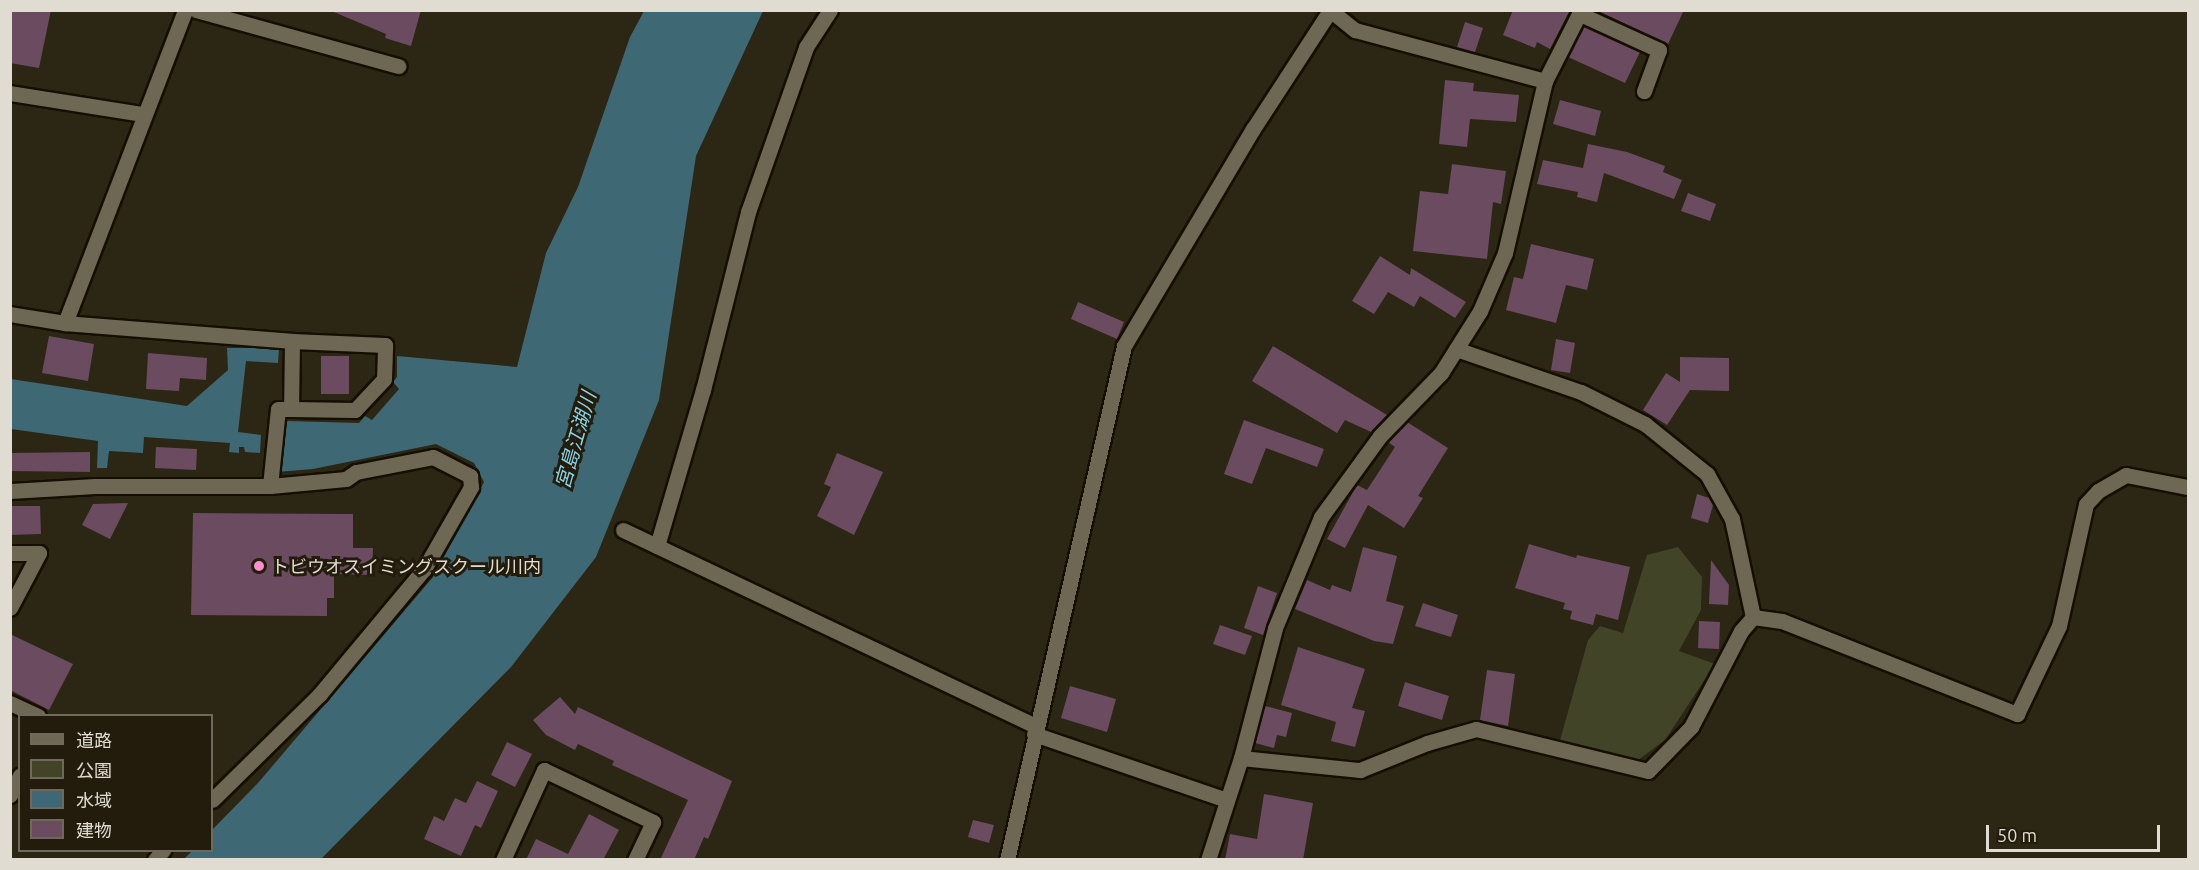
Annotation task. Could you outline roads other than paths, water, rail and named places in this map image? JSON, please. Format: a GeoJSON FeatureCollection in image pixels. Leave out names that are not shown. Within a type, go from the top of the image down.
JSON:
{"type":"FeatureCollection","features":[{"type":"Feature","properties":{"kind":"street"},"geometry":{"type":"LineString","coordinates":[[65,323],[143,114],[185,10]]}},
{"type":"Feature","properties":{"kind":"street"},"geometry":{"type":"LineString","coordinates":[[196,10],[398,66]]}},
{"type":"Feature","properties":{"kind":"street"},"geometry":{"type":"LineString","coordinates":[[657,546],[704,390],[748,212],[806,48],[830,10]]}},
{"type":"Feature","properties":{"kind":"street"},"geometry":{"type":"LineString","coordinates":[[1007,860],[1124,346],[1253,129],[1330,11],[1355,30],[1545,81]]}},
{"type":"Feature","properties":{"kind":"street"},"geometry":{"type":"LineString","coordinates":[[1208,860],[1241,758],[1275,628],[1321,517],[1380,436],[1441,373],[1480,310],[1504,253],[1545,81],[1581,12],[1659,50],[1644,91]]}},
{"type":"Feature","properties":{"kind":"street"},"geometry":{"type":"LineString","coordinates":[[10,93],[143,114]]}},
{"type":"Feature","properties":{"kind":"street"},"geometry":{"type":"LineString","coordinates":[[10,314],[65,323],[292,341],[385,345],[384,379],[355,410],[278,409],[270,486]]}},
{"type":"Feature","properties":{"kind":"street"},"geometry":{"type":"LineString","coordinates":[[291,409],[292,341]]}},
{"type":"Feature","properties":{"kind":"street"},"geometry":{"type":"LineString","coordinates":[[1456,349],[1581,392],[1645,424],[1707,474],[1732,519],[1753,617]]}},
{"type":"Feature","properties":{"kind":"street"},"geometry":{"type":"LineString","coordinates":[[10,491],[95,486],[270,486],[346,479],[356,472],[433,457],[462,471],[472,481],[424,569],[320,694],[213,799]]}},
{"type":"Feature","properties":{"kind":"street"},"geometry":{"type":"LineString","coordinates":[[1753,617],[1782,621],[2017,714],[2060,626],[2086,504],[2098,491],[2126,476],[2188,487]]}},
{"type":"Feature","properties":{"kind":"street"},"geometry":{"type":"LineString","coordinates":[[623,530],[1036,730],[1227,800]]}},
{"type":"Feature","properties":{"kind":"street"},"geometry":{"type":"LineString","coordinates":[[10,553],[39,553],[10,608]]}},
{"type":"Feature","properties":{"kind":"street"},"geometry":{"type":"LineString","coordinates":[[1241,758],[1360,770],[1427,743],[1476,729],[1648,771],[1691,727],[1741,631],[1753,617]]}},
{"type":"Feature","properties":{"kind":"street"},"geometry":{"type":"LineString","coordinates":[[10,703],[34,714]]}},
{"type":"Feature","properties":{"kind":"street"},"geometry":{"type":"LineString","coordinates":[[503,860],[544,770],[653,822],[635,860]]}},
{"type":"Feature","properties":{"kind":"street"},"geometry":{"type":"LineString","coordinates":[[10,795],[18,779]]}},
{"type":"Feature","properties":{"kind":"water","name":"宮島江湖川"},"geometry":{"type":"Polygon","coordinates":[[[644,11],[763,11],[696,156],[659,400],[596,557],[511,667],[321,859],[183,860],[191,852],[213,852],[213,829],[258,783],[433,577],[484,482],[474,463],[436,444],[313,469],[277,472],[282,427],[288,421],[359,423],[365,416],[372,420],[399,389],[393,382],[397,377],[397,356],[517,367],[546,253],[578,187],[630,37],[644,11]]]}},
{"type":"Feature","properties":{"kind":"water"},"geometry":{"type":"Polygon","coordinates":[[[227,348],[279,348],[278,363],[246,361],[238,432],[261,435],[260,453],[245,452],[244,447],[239,447],[239,453],[229,452],[230,443],[144,437],[143,453],[109,451],[107,468],[97,468],[98,441],[11,429],[11,379],[187,406],[228,370],[227,348]]]}},
{"type":"Feature","properties":{"kind":"place","name":"トビウオスイミングスクール川内"},"geometry":{"type":"Point","coordinates":[259,566]}}]}
